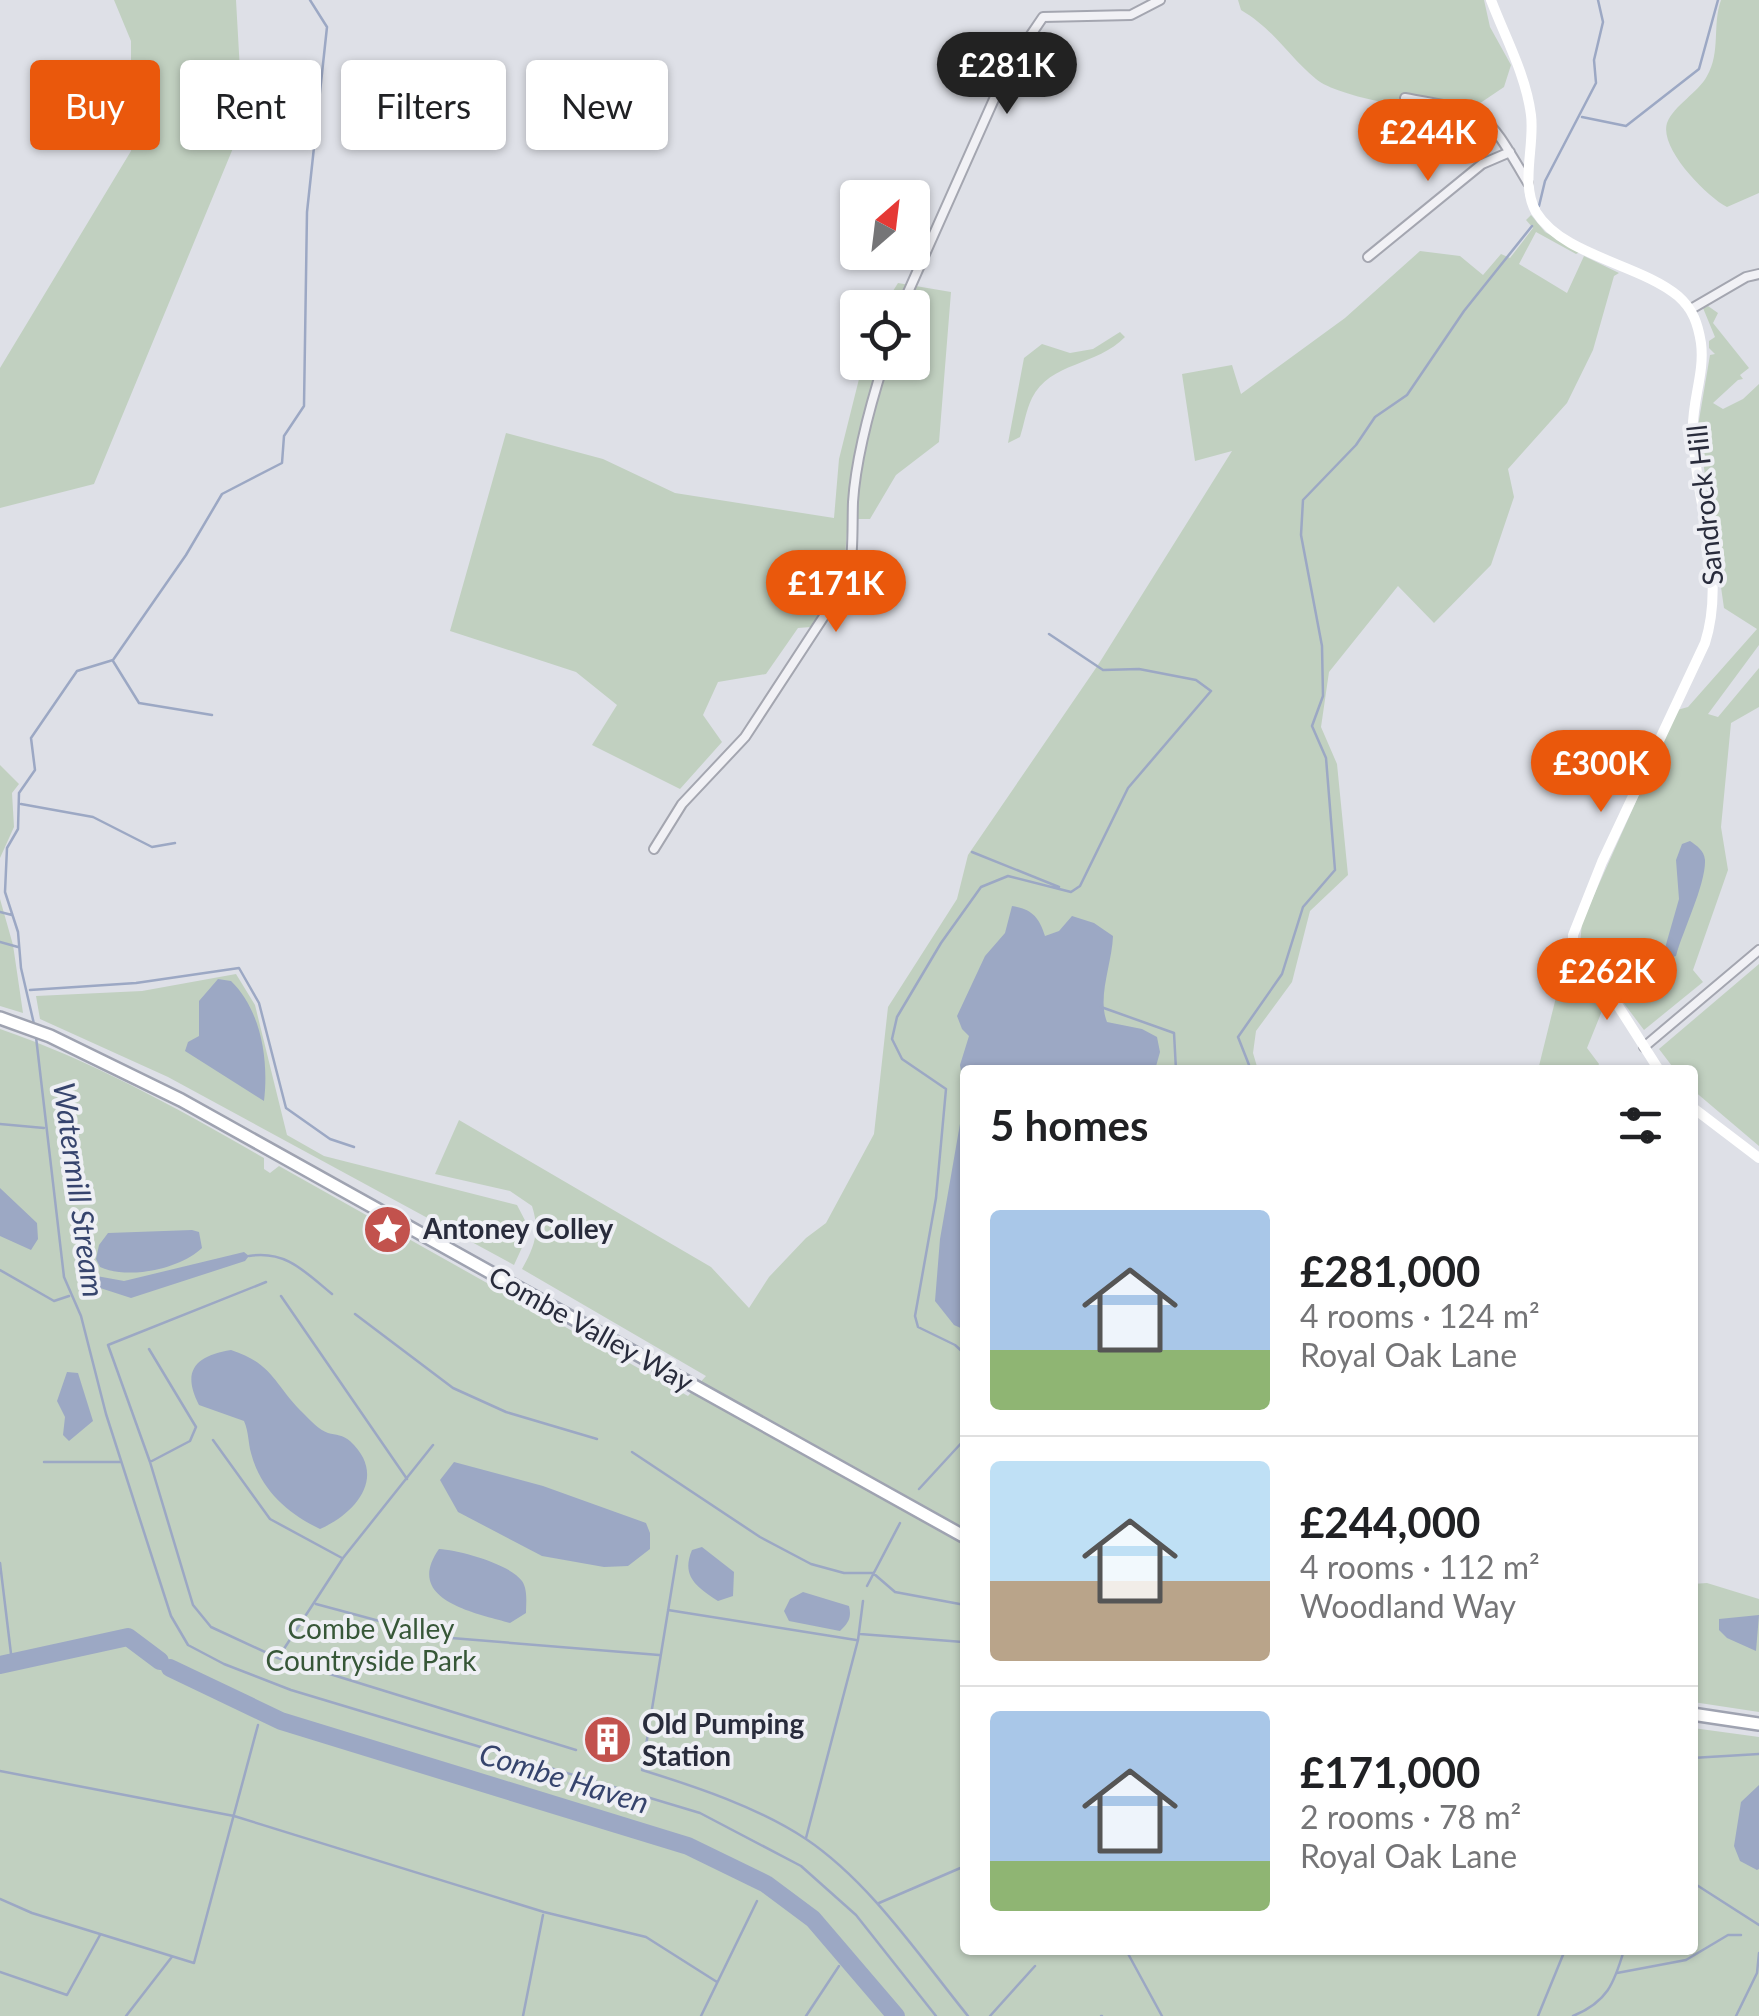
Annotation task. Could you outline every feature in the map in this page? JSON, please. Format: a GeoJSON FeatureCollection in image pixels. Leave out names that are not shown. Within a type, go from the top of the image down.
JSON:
{"type":"FeatureCollection","features":[{"type":"Feature","properties":{"kind":"main road","name":"Combe Valley Way"},"geometry":{"type":"LineString","coordinates":[[3,1019],[50,1036],[197,1109],[960,1534]]}},
{"type":"Feature","properties":{"kind":"main road"},"geometry":{"type":"LineString","coordinates":[[1698,1715],[1759,1724]]}},
{"type":"Feature","properties":{"kind":"street"},"geometry":{"type":"LineString","coordinates":[[909,290],[1007,70],[1043,17],[1131,15],[1160,0]]}},
{"type":"Feature","properties":{"kind":"street"},"geometry":{"type":"LineString","coordinates":[[1491,0],[1527,94],[1532,141],[1528,182]]}},
{"type":"Feature","properties":{"kind":"street"},"geometry":{"type":"LineString","coordinates":[[1406,98],[1476,112],[1500,134],[1528,182],[1538,214],[1554,230],[1584,249],[1658,282],[1691,309],[1759,274]]}},
{"type":"Feature","properties":{"kind":"street"},"geometry":{"type":"LineString","coordinates":[[1368,257],[1482,164],[1510,152]]}},
{"type":"Feature","properties":{"kind":"street","name":"Sandrock Hill"},"geometry":{"type":"LineString","coordinates":[[1656,1065],[1600,979],[1573,947],[1574,926],[1705,643],[1714,611],[1715,584],[1694,464],[1692,427],[1702,360],[1691,309]]}},
{"type":"Feature","properties":{"kind":"street"},"geometry":{"type":"LineString","coordinates":[[654,849],[682,804],[745,737],[848,581],[854,554],[853,499],[878,380]]}},
{"type":"Feature","properties":{"kind":"street"},"geometry":{"type":"LineString","coordinates":[[1644,1047],[1759,950]]}},
{"type":"Feature","properties":{"kind":"street"},"geometry":{"type":"LineString","coordinates":[[1698,1112],[1759,1158]]}},
{"type":"Feature","properties":{"kind":"green space"},"geometry":{"type":"Polygon","coordinates":[[[114,0],[236,0],[239,60],[180,60],[180,150],[232,150],[94,484],[0,508],[0,368],[131,150],[160,150],[160,60],[131,60],[131,41],[114,0]]]}},
{"type":"Feature","properties":{"kind":"green space"},"geometry":{"type":"Polygon","coordinates":[[[1238,0],[1484,0],[1490,27],[1511,65],[1504,87],[1461,116],[1363,98],[1316,79],[1263,26],[1241,10],[1238,0]]]}},
{"type":"Feature","properties":{"kind":"green space"},"geometry":{"type":"Polygon","coordinates":[[[1721,0],[1759,0],[1759,193],[1727,207],[1686,170],[1666,133],[1670,117],[1703,82],[1711,67],[1721,0]]]}},
{"type":"Feature","properties":{"kind":"green space","name":"Combe Valley Countryside Park"},"geometry":{"type":"Polygon","coordinates":[[[1531,215],[1545,232],[1580,252],[1576,254],[1536,232],[1519,264],[1567,293],[1584,256],[1619,273],[1614,276],[1593,350],[1567,403],[1508,469],[1514,497],[1491,565],[1434,623],[1398,586],[1329,672],[1321,727],[1337,764],[1348,875],[1310,911],[1292,982],[1256,1031],[1253,1053],[1257,1065],[960,1065],[960,1955],[1698,1955],[1698,1729],[1759,1737],[1759,2016],[0,2016],[0,1029],[69,1056],[168,1104],[264,1158],[264,1169],[270,1173],[279,1166],[688,1396],[706,1376],[522,1269],[535,1238],[532,1206],[510,1191],[435,1174],[459,1120],[711,1267],[749,1308],[769,1277],[826,1223],[874,1134],[888,1007],[957,899],[968,855],[1098,665],[1232,451],[1195,461],[1182,374],[1232,365],[1241,394],[1345,318],[1420,251],[1460,256],[1483,275],[1501,254],[1510,258],[1533,228],[1526,220],[1531,215]]]}},
{"type":"Feature","properties":{"kind":"green space"},"geometry":{"type":"Polygon","coordinates":[[[898,283],[951,292],[939,442],[896,475],[870,519],[848,519],[843,580],[811,627],[798,628],[766,674],[718,682],[703,715],[722,742],[680,789],[592,745],[617,705],[576,672],[450,631],[506,433],[603,459],[675,493],[834,518],[839,459],[859,380],[930,380],[930,290],[894,290],[898,283]]]}},
{"type":"Feature","properties":{"kind":"green space"},"geometry":{"type":"Polygon","coordinates":[[[1708,306],[1718,313],[1713,323],[1749,368],[1740,375],[1743,379],[1713,403],[1723,409],[1743,399],[1759,384],[1759,645],[1708,714],[1718,717],[1759,668],[1759,707],[1731,723],[1721,827],[1728,870],[1693,970],[1703,982],[1644,1030],[1580,945],[1582,922],[1677,710],[1688,707],[1757,629],[1724,608],[1698,426],[1710,355],[1715,354],[1709,341],[1715,337],[1703,308],[1708,306]]]}},
{"type":"Feature","properties":{"kind":"green space"},"geometry":{"type":"Polygon","coordinates":[[[1120,332],[1125,337],[1114,346],[1050,377],[1040,386],[1030,403],[1020,437],[1008,443],[1024,358],[1042,344],[1070,353],[1093,349],[1120,332]]]}},
{"type":"Feature","properties":{"kind":"green space"},"geometry":{"type":"Polygon","coordinates":[[[0,765],[19,784],[12,793],[14,827],[0,858],[0,765]]]}},
{"type":"Feature","properties":{"kind":"green space"},"geometry":{"type":"Polygon","coordinates":[[[0,899],[13,945],[23,1013],[0,1006],[0,899]]]}},
{"type":"Feature","properties":{"kind":"green space"},"geometry":{"type":"Polygon","coordinates":[[[1573,954],[1608,996],[1587,1048],[1598,1065],[1539,1065],[1563,969],[1573,954]]]}},
{"type":"Feature","properties":{"kind":"green space"},"geometry":{"type":"Polygon","coordinates":[[[1759,964],[1759,1146],[1698,1094],[1698,1065],[1671,1065],[1659,1049],[1759,964]]]}},
{"type":"Feature","properties":{"kind":"green space"},"geometry":{"type":"Polygon","coordinates":[[[236,974],[255,1005],[287,1135],[324,1156],[517,1205],[530,1230],[514,1265],[168,1077],[40,1019],[36,996],[142,991],[236,974]]]}},
{"type":"Feature","properties":{"kind":"green space"},"geometry":{"type":"Polygon","coordinates":[[[1698,1584],[1759,1599],[1759,1712],[1698,1703],[1698,1584]]]}},
{"type":"Feature","properties":{"kind":"water"},"geometry":{"type":"Polygon","coordinates":[[[1690,841],[1703,854],[1704,870],[1676,956],[1669,958],[1663,955],[1679,899],[1676,860],[1682,844],[1690,841]]]}},
{"type":"Feature","properties":{"kind":"water"},"geometry":{"type":"Polygon","coordinates":[[[1012,906],[1034,915],[1045,936],[1059,931],[1072,916],[1094,923],[1113,936],[1104,991],[1107,1022],[1142,1029],[1157,1037],[1160,1052],[1156,1065],[960,1065],[969,1036],[957,1016],[985,956],[1005,933],[1012,906]]]}},
{"type":"Feature","properties":{"kind":"water"},"geometry":{"type":"Polygon","coordinates":[[[218,979],[231,981],[256,1021],[264,1053],[264,1101],[185,1051],[188,1042],[199,1036],[199,1001],[218,979]]]}},
{"type":"Feature","properties":{"kind":"water"},"geometry":{"type":"Polygon","coordinates":[[[960,1124],[960,1328],[935,1301],[940,1239],[960,1124]]]}},
{"type":"Feature","properties":{"kind":"water"},"geometry":{"type":"Polygon","coordinates":[[[0,1188],[37,1223],[38,1239],[31,1250],[0,1236],[0,1188]]]}},
{"type":"Feature","properties":{"kind":"water"},"geometry":{"type":"Polygon","coordinates":[[[199,1232],[202,1248],[168,1267],[112,1271],[100,1267],[96,1259],[99,1245],[108,1233],[199,1232]]]}},
{"type":"Feature","properties":{"kind":"water"},"geometry":{"type":"Polygon","coordinates":[[[244,1252],[249,1256],[245,1261],[131,1298],[94,1286],[89,1278],[91,1275],[124,1281],[244,1252]]]}},
{"type":"Feature","properties":{"kind":"water"},"geometry":{"type":"Polygon","coordinates":[[[231,1350],[265,1369],[315,1425],[347,1439],[361,1454],[367,1480],[363,1492],[333,1522],[320,1529],[286,1508],[268,1489],[255,1466],[244,1421],[199,1405],[191,1382],[195,1367],[209,1356],[231,1350]]]}},
{"type":"Feature","properties":{"kind":"water"},"geometry":{"type":"Polygon","coordinates":[[[67,1372],[78,1373],[93,1421],[69,1441],[63,1435],[65,1417],[57,1401],[67,1372]]]}},
{"type":"Feature","properties":{"kind":"water"},"geometry":{"type":"Polygon","coordinates":[[[454,1462],[543,1486],[646,1523],[650,1549],[628,1566],[604,1567],[542,1556],[458,1512],[440,1480],[454,1462]]]}},
{"type":"Feature","properties":{"kind":"water"},"geometry":{"type":"Polygon","coordinates":[[[702,1547],[734,1572],[733,1596],[718,1601],[693,1580],[689,1559],[692,1550],[702,1547]]]}},
{"type":"Feature","properties":{"kind":"water"},"geometry":{"type":"Polygon","coordinates":[[[439,1549],[484,1559],[516,1575],[525,1588],[526,1613],[510,1623],[448,1601],[430,1581],[430,1566],[439,1549]]]}},
{"type":"Feature","properties":{"kind":"water"},"geometry":{"type":"Polygon","coordinates":[[[803,1592],[849,1606],[850,1617],[840,1631],[789,1621],[784,1611],[790,1599],[803,1592]]]}},
{"type":"Feature","properties":{"kind":"water"},"geometry":{"type":"Polygon","coordinates":[[[1759,1615],[1756,1651],[1727,1638],[1719,1630],[1719,1619],[1759,1615]]]}},
{"type":"Feature","properties":{"kind":"water"},"geometry":{"type":"Polygon","coordinates":[[[1759,1785],[1757,1870],[1740,1861],[1734,1846],[1741,1802],[1759,1785]]]}},
{"type":"Feature","properties":{"kind":"waterway","name":"Watermill Stream"},"geometry":{"type":"LineString","coordinates":[[34,1024],[21,968],[18,932],[5,892],[7,848],[18,829],[19,793],[35,770],[31,738],[77,671],[113,660],[186,555],[222,494],[282,463],[284,436],[304,406],[307,212],[327,27],[310,0]]}},
{"type":"Feature","properties":{"kind":"waterway"},"geometry":{"type":"LineString","coordinates":[[1539,206],[1545,181],[1596,83],[1594,60],[1603,22],[1598,0]]}},
{"type":"Feature","properties":{"kind":"waterway"},"geometry":{"type":"LineString","coordinates":[[1582,117],[1626,126],[1699,69],[1718,0]]}},
{"type":"Feature","properties":{"kind":"waterway"},"geometry":{"type":"LineString","coordinates":[[1249,1065],[1238,1037],[1282,974],[1303,907],[1335,870],[1326,758],[1312,726],[1323,696],[1322,646],[1301,535],[1303,500],[1356,445],[1375,417],[1407,395],[1464,311],[1532,226]]}},
{"type":"Feature","properties":{"kind":"waterway"},"geometry":{"type":"LineString","coordinates":[[960,1350],[918,1327],[915,1316],[936,1198],[946,1089],[902,1059],[892,1039],[897,1017],[941,943],[981,887],[1008,876],[1071,892],[1080,886],[1128,788],[1211,691],[1196,680],[1139,669],[1103,670],[1049,634]]}},
{"type":"Feature","properties":{"kind":"waterway"},"geometry":{"type":"LineString","coordinates":[[113,661],[139,703],[212,715]]}},
{"type":"Feature","properties":{"kind":"waterway"},"geometry":{"type":"LineString","coordinates":[[21,804],[93,817],[152,847],[175,843]]}},
{"type":"Feature","properties":{"kind":"waterway"},"geometry":{"type":"LineString","coordinates":[[972,852],[1059,887]]}},
{"type":"Feature","properties":{"kind":"waterway"},"geometry":{"type":"LineString","coordinates":[[0,912],[12,915]]}},
{"type":"Feature","properties":{"kind":"waterway"},"geometry":{"type":"LineString","coordinates":[[0,942],[18,947]]}},
{"type":"Feature","properties":{"kind":"waterway"},"geometry":{"type":"LineString","coordinates":[[30,990],[136,983],[239,968],[259,1003],[286,1108],[330,1139],[354,1147]]}},
{"type":"Feature","properties":{"kind":"waterway"},"geometry":{"type":"LineString","coordinates":[[1101,1007],[1174,1033],[1176,1065]]}},
{"type":"Feature","properties":{"kind":"waterway","name":"Watermill Stream"},"geometry":{"type":"LineString","coordinates":[[36,1037],[64,1277],[81,1316],[106,1414],[171,1616],[188,1645],[291,1690],[700,1813],[801,1866],[856,1915],[936,2016]]}},
{"type":"Feature","properties":{"kind":"waterway"},"geometry":{"type":"LineString","coordinates":[[0,1124],[44,1128]]}},
{"type":"Feature","properties":{"kind":"waterway"},"geometry":{"type":"LineString","coordinates":[[249,1256],[284,1260],[332,1294]]}},
{"type":"Feature","properties":{"kind":"waterway"},"geometry":{"type":"LineString","coordinates":[[0,1270],[54,1301],[69,1296]]}},
{"type":"Feature","properties":{"kind":"waterway"},"geometry":{"type":"LineString","coordinates":[[266,1282],[108,1345],[150,1462],[193,1605],[211,1627],[278,1658],[576,1750]]}},
{"type":"Feature","properties":{"kind":"waterway"},"geometry":{"type":"LineString","coordinates":[[281,1296],[407,1479]]}},
{"type":"Feature","properties":{"kind":"waterway"},"geometry":{"type":"LineString","coordinates":[[355,1314],[453,1388],[506,1412],[597,1439]]}},
{"type":"Feature","properties":{"kind":"waterway"},"geometry":{"type":"LineString","coordinates":[[149,1349],[196,1427],[190,1441],[150,1462]]}},
{"type":"Feature","properties":{"kind":"waterway"},"geometry":{"type":"LineString","coordinates":[[213,1440],[270,1519],[342,1558]]}},
{"type":"Feature","properties":{"kind":"waterway"},"geometry":{"type":"LineString","coordinates":[[919,1489],[960,1444]]}},
{"type":"Feature","properties":{"kind":"waterway"},"geometry":{"type":"LineString","coordinates":[[278,1658],[343,1558],[433,1445]]}},
{"type":"Feature","properties":{"kind":"waterway"},"geometry":{"type":"LineString","coordinates":[[632,1452],[760,1537],[811,1564],[844,1573],[873,1573],[895,1592],[960,1604]]}},
{"type":"Feature","properties":{"kind":"waterway"},"geometry":{"type":"LineString","coordinates":[[44,1462],[121,1462]]}},
{"type":"Feature","properties":{"kind":"waterway"},"geometry":{"type":"LineString","coordinates":[[867,1586],[900,1523]]}},
{"type":"Feature","properties":{"kind":"waterway"},"geometry":{"type":"LineString","coordinates":[[677,1556],[642,1770],[747,1808],[806,1839],[873,1898],[968,2016]]}},
{"type":"Feature","properties":{"kind":"waterway"},"geometry":{"type":"LineString","coordinates":[[0,1563],[12,1662]]}},
{"type":"Feature","properties":{"kind":"waterway"},"geometry":{"type":"LineString","coordinates":[[806,1838],[858,1640],[863,1601]]}},
{"type":"Feature","properties":{"kind":"waterway"},"geometry":{"type":"LineString","coordinates":[[316,1604],[439,1637],[659,1655]]}},
{"type":"Feature","properties":{"kind":"waterway"},"geometry":{"type":"LineString","coordinates":[[668,1610],[856,1640]]}},
{"type":"Feature","properties":{"kind":"waterway"},"geometry":{"type":"LineString","coordinates":[[860,1634],[960,1642]]}},
{"type":"Feature","properties":{"kind":"waterway","name":"Combe Haven"},"geometry":{"type":"LineString","coordinates":[[0,1665],[128,1637],[160,1661]]}},
{"type":"Feature","properties":{"kind":"waterway","name":"Combe Haven"},"geometry":{"type":"LineString","coordinates":[[170,1668],[281,1721],[688,1846],[766,1884],[813,1919],[896,2016]]}},
{"type":"Feature","properties":{"kind":"waterway"},"geometry":{"type":"LineString","coordinates":[[0,1899],[32,1913],[194,1963],[258,1725]]}},
{"type":"Feature","properties":{"kind":"waterway"},"geometry":{"type":"LineString","coordinates":[[1698,1758],[1759,1754]]}},
{"type":"Feature","properties":{"kind":"waterway"},"geometry":{"type":"LineString","coordinates":[[0,1771],[234,1816],[544,1912],[646,1937],[717,1982]]}},
{"type":"Feature","properties":{"kind":"waterway"},"geometry":{"type":"LineString","coordinates":[[879,1903],[960,1868]]}},
{"type":"Feature","properties":{"kind":"waterway","name":"Combe Haven"},"geometry":{"type":"LineString","coordinates":[[762,1890],[766,1884]]}},
{"type":"Feature","properties":{"kind":"waterway"},"geometry":{"type":"LineString","coordinates":[[1698,1886],[1759,1925]]}},
{"type":"Feature","properties":{"kind":"waterway"},"geometry":{"type":"LineString","coordinates":[[701,2016],[757,1901]]}},
{"type":"Feature","properties":{"kind":"waterway"},"geometry":{"type":"LineString","coordinates":[[523,2016],[543,1915]]}},
{"type":"Feature","properties":{"kind":"waterway"},"geometry":{"type":"LineString","coordinates":[[0,1972],[67,1995],[100,1935]]}},
{"type":"Feature","properties":{"kind":"waterway"},"geometry":{"type":"LineString","coordinates":[[1698,1953],[1728,1935],[1741,1935]]}},
{"type":"Feature","properties":{"kind":"waterway"},"geometry":{"type":"LineString","coordinates":[[1736,2016],[1757,1973],[1759,1953]]}},
{"type":"Feature","properties":{"kind":"waterway"},"geometry":{"type":"LineString","coordinates":[[1129,1955],[1162,2016]]}},
{"type":"Feature","properties":{"kind":"waterway"},"geometry":{"type":"LineString","coordinates":[[1538,2016],[1563,1955]]}},
{"type":"Feature","properties":{"kind":"waterway"},"geometry":{"type":"LineString","coordinates":[[1573,2016],[1594,2005],[1608,1990],[1622,1955]]}},
{"type":"Feature","properties":{"kind":"waterway"},"geometry":{"type":"LineString","coordinates":[[1617,1973],[1694,1955]]}},
{"type":"Feature","properties":{"kind":"waterway"},"geometry":{"type":"LineString","coordinates":[[126,2016],[171,1958]]}},
{"type":"Feature","properties":{"kind":"waterway"},"geometry":{"type":"LineString","coordinates":[[806,2016],[839,1966]]}},
{"type":"Feature","properties":{"kind":"waterway"},"geometry":{"type":"LineString","coordinates":[[990,2016],[1035,1966]]}},
{"type":"Feature","properties":{"kind":"place","name":"Antoney Colley"},"geometry":{"type":"Point","coordinates":[388,1229]}},
{"type":"Feature","properties":{"kind":"place","name":"Old Pumping Station"},"geometry":{"type":"Point","coordinates":[607,1740]}}]}
